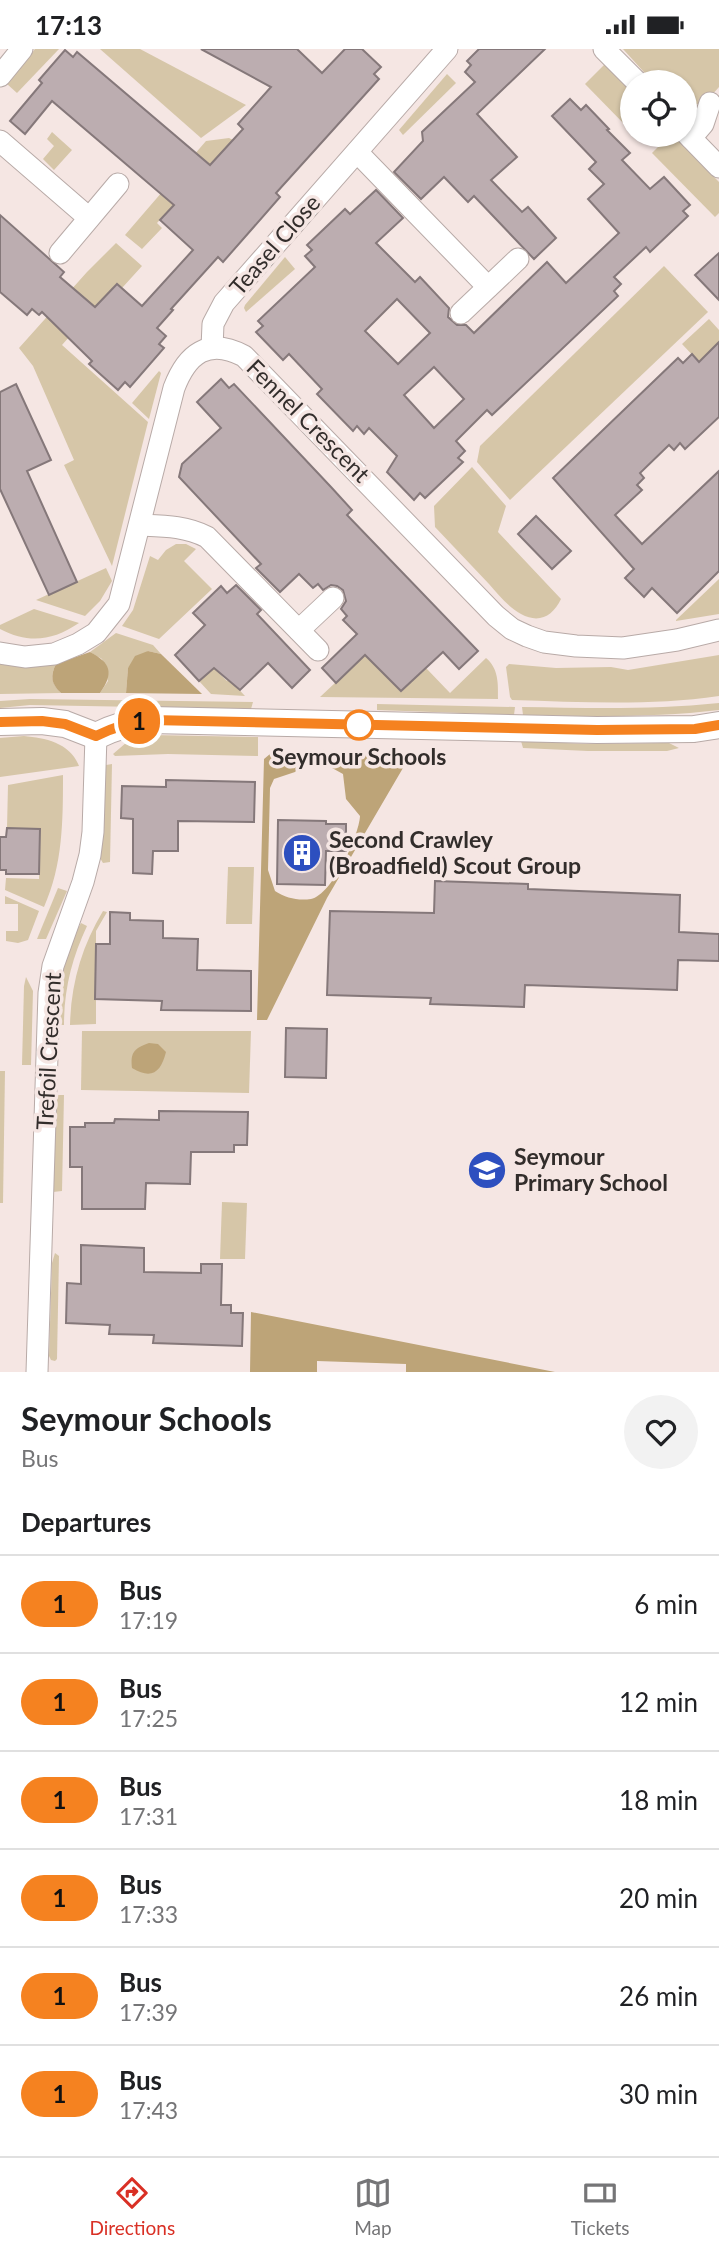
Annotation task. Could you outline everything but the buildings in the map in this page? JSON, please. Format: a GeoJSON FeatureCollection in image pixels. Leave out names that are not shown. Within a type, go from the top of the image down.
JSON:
{"type":"FeatureCollection","features":[{"type":"Feature","properties":{"kind":"street"},"geometry":{"type":"LineString","coordinates":[[0,76],[22,49]]}},
{"type":"Feature","properties":{"kind":"street","name":"Teasel Close"},"geometry":{"type":"LineString","coordinates":[[212,348],[213,324],[224,303],[447,49]]}},
{"type":"Feature","properties":{"kind":"street"},"geometry":{"type":"LineString","coordinates":[[604,49],[625,70]]}},
{"type":"Feature","properties":{"kind":"street"},"geometry":{"type":"LineString","coordinates":[[697,128],[704,124],[710,103]]}},
{"type":"Feature","properties":{"kind":"street"},"geometry":{"type":"LineString","coordinates":[[0,141],[89,218]]}},
{"type":"Feature","properties":{"kind":"street"},"geometry":{"type":"LineString","coordinates":[[697,144],[719,167]]}},
{"type":"Feature","properties":{"kind":"street"},"geometry":{"type":"LineString","coordinates":[[357,152],[488,287]]}},
{"type":"Feature","properties":{"kind":"street"},"geometry":{"type":"LineString","coordinates":[[60,253],[117,184]]}},
{"type":"Feature","properties":{"kind":"street"},"geometry":{"type":"LineString","coordinates":[[461,313],[518,259]]}},
{"type":"Feature","properties":{"kind":"street"},"geometry":{"type":"LineString","coordinates":[[0,653],[25,657],[54,654],[96,633],[119,604],[174,389],[188,360],[212,348]]}},
{"type":"Feature","properties":{"kind":"street","name":"Fennel Crescent"},"geometry":{"type":"LineString","coordinates":[[212,348],[230,348],[244,356],[496,616],[512,629],[544,642],[623,648],[719,630]]}},
{"type":"Feature","properties":{"kind":"street"},"geometry":{"type":"LineString","coordinates":[[141,525],[179,527],[207,537],[318,650]]}},
{"type":"Feature","properties":{"kind":"street"},"geometry":{"type":"LineString","coordinates":[[299,630],[333,598]]}},
{"type":"Feature","properties":{"kind":"street"},"geometry":{"type":"LineString","coordinates":[[0,722],[42,721],[65,724],[96,736],[133,721],[151,720],[597,730],[695,729],[719,725]]}},
{"type":"Feature","properties":{"kind":"street","name":"Trefoil Crescent"},"geometry":{"type":"LineString","coordinates":[[37,1372],[49,993],[52,966],[83,882],[90,855],[96,736]]}},
{"type":"Feature","properties":{"kind":"shaded area"},"geometry":{"type":"Polygon","coordinates":[[[35,49],[59,49],[17,93],[7,84],[35,49]]]}},
{"type":"Feature","properties":{"kind":"shaded area"},"geometry":{"type":"Polygon","coordinates":[[[100,49],[140,49],[246,105],[201,138],[100,49]]]}},
{"type":"Feature","properties":{"kind":"shaded area"},"geometry":{"type":"Polygon","coordinates":[[[623,49],[719,49],[719,87],[697,104],[697,70],[642,70],[623,49]]]}},
{"type":"Feature","properties":{"kind":"shaded area"},"geometry":{"type":"Polygon","coordinates":[[[605,64],[620,80],[620,120],[585,84],[605,64]]]}},
{"type":"Feature","properties":{"kind":"shaded area"},"geometry":{"type":"Polygon","coordinates":[[[447,74],[456,83],[403,135],[399,130],[447,74]]]}},
{"type":"Feature","properties":{"kind":"shaded area"},"geometry":{"type":"Polygon","coordinates":[[[52,132],[72,150],[54,170],[43,159],[54,146],[47,139],[52,132]]]}},
{"type":"Feature","properties":{"kind":"shaded area"},"geometry":{"type":"Polygon","coordinates":[[[229,138],[233,140],[157,223],[162,228],[142,249],[125,235],[206,141],[229,138]]]}},
{"type":"Feature","properties":{"kind":"shaded area"},"geometry":{"type":"Polygon","coordinates":[[[658,147],[685,147],[719,182],[719,213],[715,217],[652,153],[658,147]]]}},
{"type":"Feature","properties":{"kind":"shaded area"},"geometry":{"type":"Polygon","coordinates":[[[116,243],[142,266],[122,288],[116,284],[62,345],[148,422],[112,566],[64,465],[74,460],[33,366],[19,348],[116,243]]]}},
{"type":"Feature","properties":{"kind":"shaded area"},"geometry":{"type":"Polygon","coordinates":[[[285,257],[295,269],[246,312],[245,305],[285,257]]]}},
{"type":"Feature","properties":{"kind":"shaded area"},"geometry":{"type":"Polygon","coordinates":[[[664,266],[708,312],[510,500],[477,462],[480,446],[664,266]]]}},
{"type":"Feature","properties":{"kind":"shaded area"},"geometry":{"type":"Polygon","coordinates":[[[709,319],[719,330],[719,357],[711,350],[699,362],[682,344],[709,319]]]}},
{"type":"Feature","properties":{"kind":"shaded area"},"geometry":{"type":"Polygon","coordinates":[[[159,371],[161,373],[149,419],[132,403],[159,371]]]}},
{"type":"Feature","properties":{"kind":"shaded area"},"geometry":{"type":"Polygon","coordinates":[[[472,467],[506,506],[498,532],[561,599],[545,617],[528,617],[512,608],[435,527],[434,506],[472,467]]]}},
{"type":"Feature","properties":{"kind":"shaded area"},"geometry":{"type":"Polygon","coordinates":[[[176,544],[186,544],[196,549],[184,561],[212,589],[159,639],[122,626],[133,610],[150,556],[158,560],[166,550],[176,544]]]}},
{"type":"Feature","properties":{"kind":"shaded area"},"geometry":{"type":"Polygon","coordinates":[[[106,568],[112,581],[100,601],[85,616],[36,600],[106,568]]]}},
{"type":"Feature","properties":{"kind":"shaded area"},"geometry":{"type":"Polygon","coordinates":[[[719,579],[719,614],[676,621],[676,620],[719,579]]]}},
{"type":"Feature","properties":{"kind":"shaded area"},"geometry":{"type":"Polygon","coordinates":[[[34,609],[79,623],[59,634],[40,638],[21,637],[0,629],[0,625],[34,609]]]}},
{"type":"Feature","properties":{"kind":"shaded area"},"geometry":{"type":"Polygon","coordinates":[[[116,633],[153,645],[161,654],[148,651],[128,668],[126,693],[100,693],[108,681],[102,659],[90,652],[116,633]]]}},
{"type":"Feature","properties":{"kind":"shaded area"},"geometry":{"type":"Polygon","coordinates":[[[148,651],[161,654],[202,694],[126,693],[128,668],[135,656],[148,651]]]}},
{"type":"Feature","properties":{"kind":"shaded area"},"geometry":{"type":"Polygon","coordinates":[[[90,652],[102,660],[108,669],[107,680],[100,693],[61,693],[52,680],[56,664],[90,652]]]}},
{"type":"Feature","properties":{"kind":"shaded area"},"geometry":{"type":"Polygon","coordinates":[[[366,654],[401,692],[426,668],[450,693],[486,658],[496,672],[498,699],[320,697],[366,654]]]}},
{"type":"Feature","properties":{"kind":"shaded area"},"geometry":{"type":"Polygon","coordinates":[[[719,655],[719,696],[667,701],[616,703],[512,700],[506,667],[509,664],[556,668],[611,667],[628,670],[719,655]]]}},
{"type":"Feature","properties":{"kind":"shaded area"},"geometry":{"type":"Polygon","coordinates":[[[0,663],[56,664],[53,679],[61,693],[0,694],[0,663]]]}},
{"type":"Feature","properties":{"kind":"shaded area"},"geometry":{"type":"Polygon","coordinates":[[[216,665],[221,671],[220,674],[227,681],[229,679],[245,696],[211,694],[199,681],[216,665]]]}},
{"type":"Feature","properties":{"kind":"shaded area"},"geometry":{"type":"Polygon","coordinates":[[[30,699],[253,702],[251,709],[30,705],[0,708],[0,701],[30,699]]]}},
{"type":"Feature","properties":{"kind":"shaded area"},"geometry":{"type":"Polygon","coordinates":[[[719,703],[719,710],[621,716],[523,715],[522,707],[645,708],[719,703]]]}},
{"type":"Feature","properties":{"kind":"shaded area"},"geometry":{"type":"Polygon","coordinates":[[[377,704],[515,707],[514,715],[377,710],[377,704]]]}},
{"type":"Feature","properties":{"kind":"shaded area"},"geometry":{"type":"Polygon","coordinates":[[[151,735],[258,737],[258,756],[113,754],[127,742],[151,735]]]}},
{"type":"Feature","properties":{"kind":"shaded area"},"geometry":{"type":"Polygon","coordinates":[[[24,736],[56,743],[70,752],[79,766],[0,777],[0,738],[24,736]]]}},
{"type":"Feature","properties":{"kind":"shaded area"},"geometry":{"type":"Polygon","coordinates":[[[521,741],[669,743],[679,748],[667,751],[588,751],[523,748],[521,741]]]}},
{"type":"Feature","properties":{"kind":"shaded area"},"geometry":{"type":"Polygon","coordinates":[[[270,754],[297,755],[303,763],[295,772],[274,779],[270,788],[268,870],[275,891],[301,900],[319,895],[335,876],[350,850],[360,816],[346,799],[343,774],[323,763],[329,755],[410,756],[327,898],[267,1020],[257,1020],[264,759],[270,754]]]}},
{"type":"Feature","properties":{"kind":"shaded area"},"geometry":{"type":"Polygon","coordinates":[[[112,764],[110,862],[103,863],[100,858],[104,770],[106,765],[112,764]]]}},
{"type":"Feature","properties":{"kind":"shaded area"},"geometry":{"type":"Polygon","coordinates":[[[63,775],[58,859],[44,907],[5,890],[6,878],[39,879],[40,830],[7,828],[8,785],[63,775]]]}},
{"type":"Feature","properties":{"kind":"shaded area"},"geometry":{"type":"Polygon","coordinates":[[[228,867],[254,867],[252,924],[226,924],[228,867]]]}},
{"type":"Feature","properties":{"kind":"shaded area"},"geometry":{"type":"Polygon","coordinates":[[[58,888],[67,891],[46,939],[37,939],[58,888]]]}},
{"type":"Feature","properties":{"kind":"shaded area"},"geometry":{"type":"Polygon","coordinates":[[[5,896],[39,911],[28,940],[18,943],[6,941],[6,931],[18,931],[18,904],[5,904],[5,896]]]}},
{"type":"Feature","properties":{"kind":"shaded area"},"geometry":{"type":"Polygon","coordinates":[[[103,911],[107,912],[96,931],[96,1024],[70,1025],[79,965],[103,911]]]}},
{"type":"Feature","properties":{"kind":"shaded area"},"geometry":{"type":"Polygon","coordinates":[[[81,923],[87,926],[70,974],[64,1025],[56,1025],[62,973],[81,923]]]}},
{"type":"Feature","properties":{"kind":"shaded area"},"geometry":{"type":"Polygon","coordinates":[[[26,977],[33,991],[31,1065],[22,1065],[26,977]]]}},
{"type":"Feature","properties":{"kind":"shaded area"},"geometry":{"type":"Polygon","coordinates":[[[82,1031],[251,1031],[249,1093],[81,1090],[82,1031]]]}},
{"type":"Feature","properties":{"kind":"shaded area"},"geometry":{"type":"Polygon","coordinates":[[[149,1043],[158,1044],[166,1052],[155,1072],[139,1072],[132,1068],[133,1055],[137,1049],[149,1043]]]}},
{"type":"Feature","properties":{"kind":"shaded area"},"geometry":{"type":"Polygon","coordinates":[[[0,1071],[5,1071],[3,1203],[0,1203],[0,1071]]]}},
{"type":"Feature","properties":{"kind":"shaded area"},"geometry":{"type":"Polygon","coordinates":[[[55,1095],[64,1095],[62,1191],[53,1192],[55,1095]]]}},
{"type":"Feature","properties":{"kind":"shaded area"},"geometry":{"type":"Polygon","coordinates":[[[222,1202],[247,1203],[245,1259],[220,1259],[222,1202]]]}},
{"type":"Feature","properties":{"kind":"shaded area"},"geometry":{"type":"Polygon","coordinates":[[[55,1253],[59,1256],[55,1361],[49,1356],[52,1263],[55,1253]]]}},
{"type":"Feature","properties":{"kind":"shaded area"},"geometry":{"type":"Polygon","coordinates":[[[251,1312],[555,1372],[406,1372],[406,1364],[317,1361],[317,1372],[250,1372],[251,1312]]]}},
{"type":"Feature","properties":{"kind":"bus line","name":"1"},"geometry":{"type":"LineString","coordinates":[[0,722],[21,720],[65,724],[96,736],[133,721],[151,720],[597,730],[695,729],[719,725]]}},
{"type":"Feature","properties":{"kind":"place","name":"Seymour Schools"},"geometry":{"type":"Point","coordinates":[359,725]}},
{"type":"Feature","properties":{"kind":"place","name":"Second Crawley (Broadfield) Scout Group"},"geometry":{"type":"Point","coordinates":[302,853]}},
{"type":"Feature","properties":{"kind":"place","name":"Seymour Primary School"},"geometry":{"type":"Point","coordinates":[487,1170]}}]}
